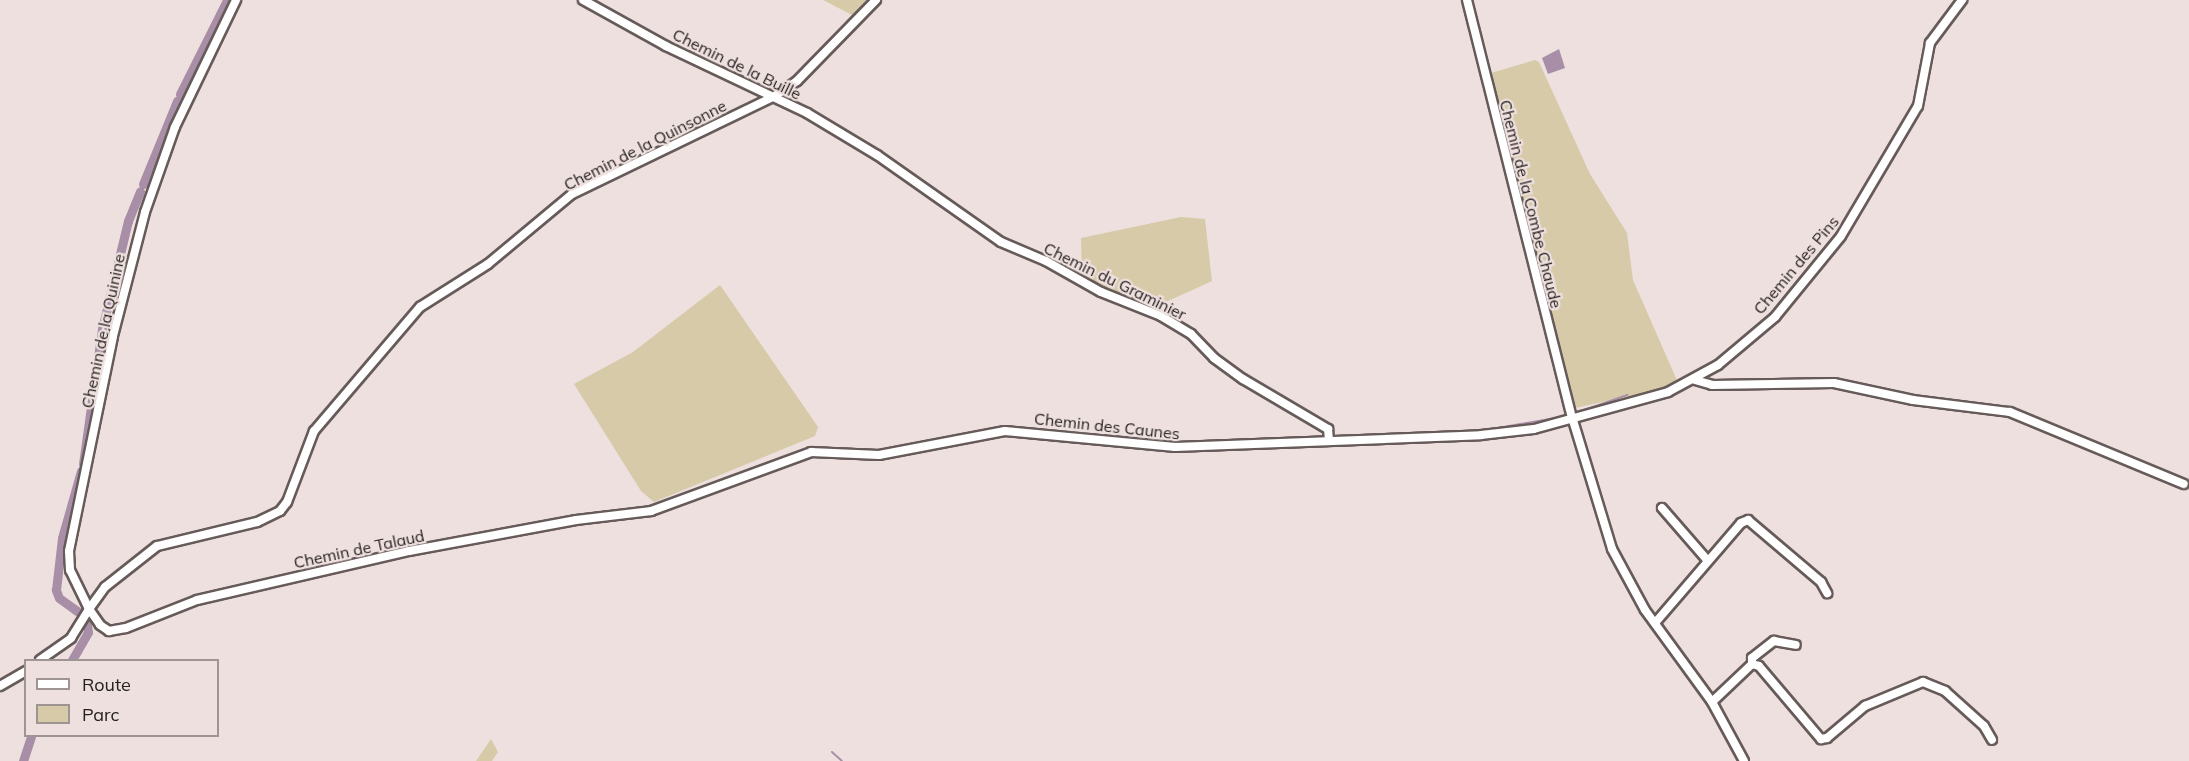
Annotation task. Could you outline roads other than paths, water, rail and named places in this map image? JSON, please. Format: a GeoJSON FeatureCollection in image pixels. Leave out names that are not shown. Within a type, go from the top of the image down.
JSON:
{"type":"FeatureCollection","features":[{"type":"Feature","properties":{"kind":"street","name":"Chemin de la Quinine"},"geometry":{"type":"LineString","coordinates":[[88,609],[70,570],[69,551],[113,336],[145,212],[175,127],[236,0]]}},
{"type":"Feature","properties":{"kind":"street","name":"Chemin de la Buille"},"geometry":{"type":"LineString","coordinates":[[583,0],[666,46],[775,96],[878,155]]}},
{"type":"Feature","properties":{"kind":"street"},"geometry":{"type":"LineString","coordinates":[[775,96],[797,81],[876,0]]}},
{"type":"Feature","properties":{"kind":"street","name":"Chemin de la Combe Chaude"},"geometry":{"type":"LineString","coordinates":[[1467,0],[1572,416],[1612,549],[1655,623],[1712,702],[1744,761]]}},
{"type":"Feature","properties":{"kind":"street","name":"Chemin des Pins"},"geometry":{"type":"LineString","coordinates":[[1572,416],[1668,392],[1695,380],[1775,317],[1840,236],[1918,106],[1930,43],[1962,0]]}},
{"type":"Feature","properties":{"kind":"street","name":"Chemin de la Quinsonne"},"geometry":{"type":"LineString","coordinates":[[88,609],[105,587],[157,546],[257,522],[280,511],[287,502],[314,431],[420,307],[488,264],[572,194],[775,96]]}},
{"type":"Feature","properties":{"kind":"street","name":"Chemin du Graminier"},"geometry":{"type":"LineString","coordinates":[[878,155],[1002,242],[1191,334],[1214,358],[1243,379],[1328,429],[1329,441]]}},
{"type":"Feature","properties":{"kind":"street"},"geometry":{"type":"LineString","coordinates":[[1695,380],[1712,385],[1834,383],[1913,400],[2010,412],[2184,484]]}},
{"type":"Feature","properties":{"kind":"street","name":"Chemin des Caunes"},"geometry":{"type":"LineString","coordinates":[[651,511],[709,492],[800,454],[879,455],[1005,431],[1175,447],[1492,435],[1572,416]]}},
{"type":"Feature","properties":{"kind":"street"},"geometry":{"type":"LineString","coordinates":[[1662,508],[1708,561]]}},
{"type":"Feature","properties":{"kind":"street","name":"Chemin de Talaud"},"geometry":{"type":"LineString","coordinates":[[88,609],[105,630],[115,631],[197,600],[350,564],[576,520],[651,511]]}},
{"type":"Feature","properties":{"kind":"street"},"geometry":{"type":"LineString","coordinates":[[1655,623],[1741,523],[1748,520],[1821,582],[1827,593]]}},
{"type":"Feature","properties":{"kind":"street"},"geometry":{"type":"LineString","coordinates":[[41,659],[71,638],[88,609]]}},
{"type":"Feature","properties":{"kind":"street"},"geometry":{"type":"LineString","coordinates":[[1712,702],[1752,664],[1752,658],[1774,641],[1796,645]]}},
{"type":"Feature","properties":{"kind":"street"},"geometry":{"type":"LineString","coordinates":[[1752,664],[1759,666],[1821,739],[1865,706],[1923,682],[1945,691],[1984,726],[1992,740]]}},
{"type":"Feature","properties":{"kind":"street"},"geometry":{"type":"LineString","coordinates":[[0,686],[24,672]]}},
{"type":"Feature","properties":{"kind":"waterway"},"geometry":{"type":"LineString","coordinates":[[180,94],[227,0]]}},
{"type":"Feature","properties":{"kind":"waterway"},"geometry":{"type":"LineString","coordinates":[[143,184],[177,101]]}},
{"type":"Feature","properties":{"kind":"waterway"},"geometry":{"type":"LineString","coordinates":[[83,464],[102,329],[128,221],[140,191]]}},
{"type":"Feature","properties":{"kind":"waterway"},"geometry":{"type":"LineString","coordinates":[[1475,432],[1567,416],[1627,395]]}},
{"type":"Feature","properties":{"kind":"waterway"},"geometry":{"type":"LineString","coordinates":[[77,611],[59,598],[56,590],[62,538],[81,471]]}},
{"type":"Feature","properties":{"kind":"waterway"},"geometry":{"type":"LineString","coordinates":[[73,659],[88,632],[86,618]]}},
{"type":"Feature","properties":{"kind":"waterway"},"geometry":{"type":"LineString","coordinates":[[23,761],[31,737]]}},
{"type":"Feature","properties":{"kind":"waterway"},"geometry":{"type":"LineString","coordinates":[[832,752],[842,761]]}}]}
